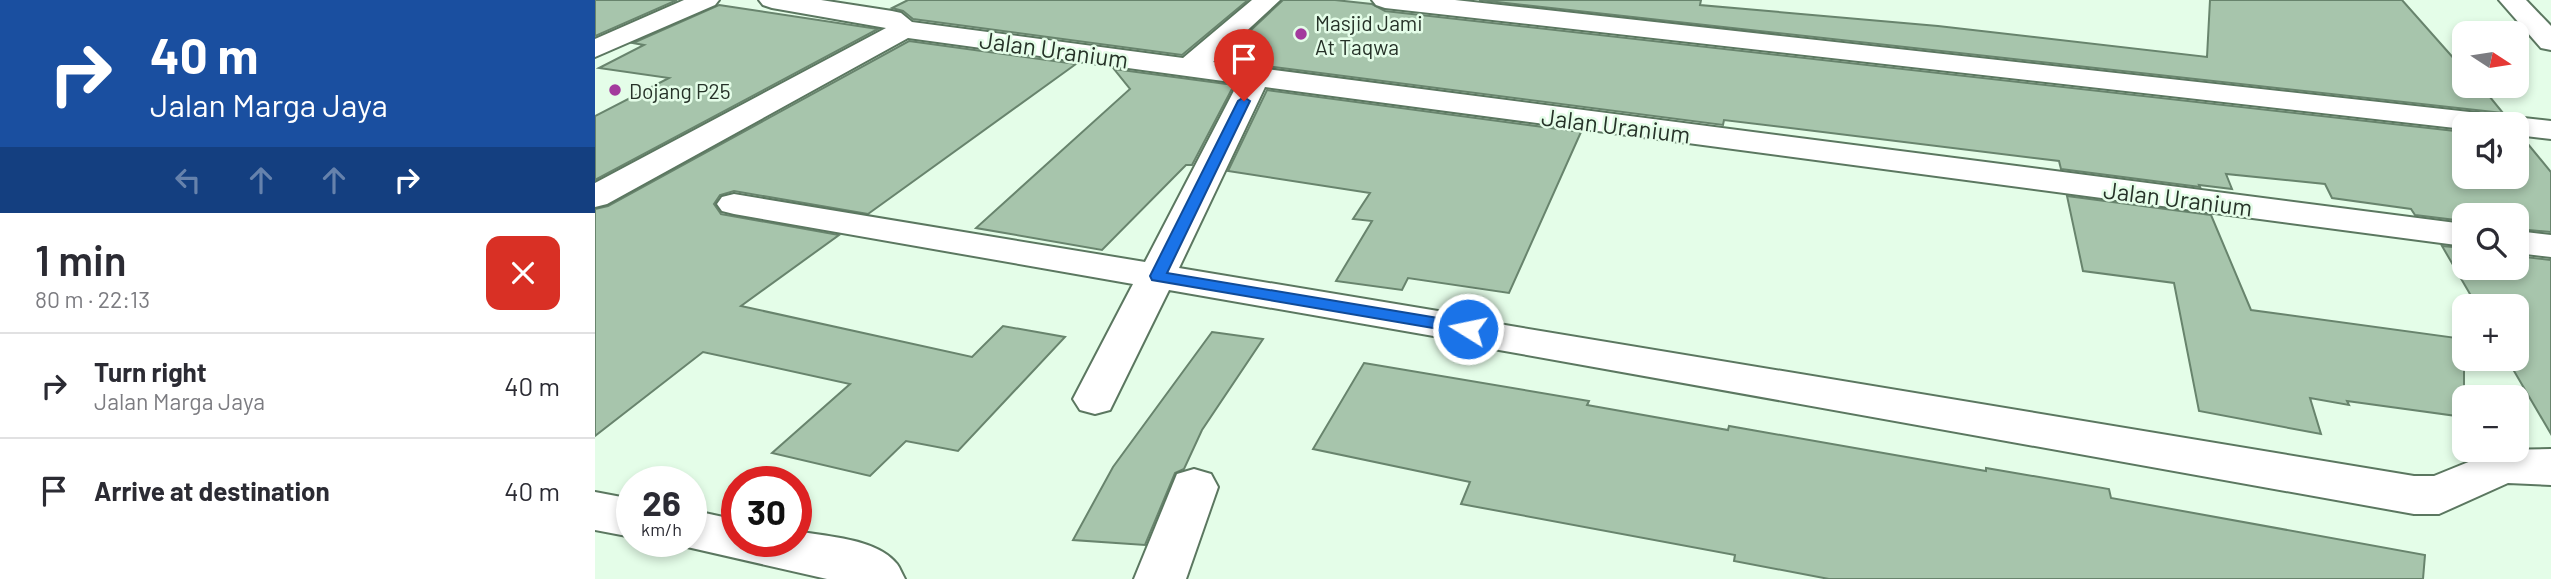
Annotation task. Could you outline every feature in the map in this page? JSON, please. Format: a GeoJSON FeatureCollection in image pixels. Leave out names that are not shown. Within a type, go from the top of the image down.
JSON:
{"type":"FeatureCollection","features":[{"type":"Feature","properties":{"kind":"street"},"geometry":{"type":"LineString","coordinates":[[595,49],[706,0]]}},
{"type":"Feature","properties":{"kind":"street","name":"Jalan Uranium"},"geometry":{"type":"LineString","coordinates":[[772,0],[852,5],[892,19],[904,29],[2452,233]]}},
{"type":"Feature","properties":{"kind":"street"},"geometry":{"type":"LineString","coordinates":[[1189,68],[1267,0]]}},
{"type":"Feature","properties":{"kind":"street"},"geometry":{"type":"LineString","coordinates":[[1385,0],[2452,119]]}},
{"type":"Feature","properties":{"kind":"street"},"geometry":{"type":"LineString","coordinates":[[2512,0],[2551,42]]}},
{"type":"Feature","properties":{"kind":"street"},"geometry":{"type":"LineString","coordinates":[[595,197],[904,29]]}},
{"type":"Feature","properties":{"kind":"street"},"geometry":{"type":"LineString","coordinates":[[1095,399],[1256,76]]}},
{"type":"Feature","properties":{"kind":"street"},"geometry":{"type":"LineString","coordinates":[[2529,127],[2551,130]]}},
{"type":"Feature","properties":{"kind":"street"},"geometry":{"type":"LineString","coordinates":[[734,204],[2414,495],[2439,495],[2502,466],[2551,467]]}},
{"type":"Feature","properties":{"kind":"street"},"geometry":{"type":"LineString","coordinates":[[2529,243],[2551,246]]}},
{"type":"Feature","properties":{"kind":"street"},"geometry":{"type":"LineString","coordinates":[[1160,579],[1194,487]]}},
{"type":"Feature","properties":{"kind":"street"},"geometry":{"type":"LineString","coordinates":[[595,511],[616,515]]}},
{"type":"Feature","properties":{"kind":"street"},"geometry":{"type":"LineString","coordinates":[[812,555],[861,565],[879,579]]}},
{"type":"Feature","properties":{"kind":"building"},"geometry":{"type":"Polygon","coordinates":[[[595,0],[677,0],[595,36],[595,0]]]}},
{"type":"Feature","properties":{"kind":"building"},"geometry":{"type":"Polygon","coordinates":[[[908,0],[1248,0],[1182,55],[913,19],[903,11],[892,8],[908,0]]]}},
{"type":"Feature","properties":{"kind":"building"},"geometry":{"type":"Polygon","coordinates":[[[1283,0],[1335,0],[1372,4],[1385,11],[2452,131],[2452,189],[2529,189],[2529,145],[2551,172],[2551,232],[2529,230],[2529,203],[2452,203],[2452,220],[2415,215],[2411,209],[2332,198],[2325,184],[2226,174],[2232,189],[2199,185],[2200,187],[2061,169],[2059,161],[1724,120],[1723,125],[1219,60],[1283,0]]]}},
{"type":"Feature","properties":{"kind":"building"},"geometry":{"type":"Polygon","coordinates":[[[1479,0],[1701,0],[1700,5],[1938,26],[2207,57],[2210,0],[2402,0],[2452,56],[2452,98],[2491,98],[2502,112],[1479,0]]]}},
{"type":"Feature","properties":{"kind":"building"},"geometry":{"type":"Polygon","coordinates":[[[719,5],[878,29],[595,180],[595,116],[669,78],[599,68],[644,45],[633,43],[719,5]]]}},
{"type":"Feature","properties":{"kind":"building"},"geometry":{"type":"Polygon","coordinates":[[[909,41],[1076,64],[868,214],[734,191],[720,195],[714,204],[721,214],[839,235],[741,306],[972,357],[1003,326],[1065,337],[958,451],[906,441],[870,476],[772,453],[850,384],[703,352],[595,436],[595,209],[608,206],[909,41]]]}},
{"type":"Feature","properties":{"kind":"building"},"geometry":{"type":"Polygon","coordinates":[[[1114,69],[1234,85],[1192,165],[1186,165],[1102,250],[976,228],[1130,89],[1114,69]]]}},
{"type":"Feature","properties":{"kind":"building"},"geometry":{"type":"Polygon","coordinates":[[[1267,90],[1581,132],[1509,293],[1408,278],[1402,290],[1336,281],[1372,221],[1353,219],[1370,193],[1228,171],[1267,90]]]}},
{"type":"Feature","properties":{"kind":"building"},"geometry":{"type":"Polygon","coordinates":[[[2067,196],[2211,215],[2251,310],[2452,337],[2452,371],[2464,371],[2464,385],[2452,385],[2452,415],[2347,401],[2349,405],[2310,398],[2321,434],[2199,411],[2174,283],[2083,271],[2067,196]]]}},
{"type":"Feature","properties":{"kind":"building"},"geometry":{"type":"Polygon","coordinates":[[[2442,246],[2452,247],[2452,263],[2442,246]]]}},
{"type":"Feature","properties":{"kind":"building"},"geometry":{"type":"Polygon","coordinates":[[[2529,257],[2551,260],[2551,434],[2529,396],[2529,385],[2522,385],[2514,371],[2529,371],[2529,294],[2470,294],[2462,280],[2529,280],[2529,257]]]}},
{"type":"Feature","properties":{"kind":"building"},"geometry":{"type":"Polygon","coordinates":[[[1212,332],[1263,339],[1202,430],[1184,469],[1175,473],[1145,545],[1073,540],[1113,467],[1212,332]]]}},
{"type":"Feature","properties":{"kind":"building"},"geometry":{"type":"Polygon","coordinates":[[[1364,363],[1589,401],[1587,405],[1728,430],[1729,426],[1986,471],[1986,468],[2109,489],[2111,498],[2425,555],[2423,579],[1829,579],[1734,561],[1735,555],[1461,504],[1470,482],[1313,449],[1364,363]]]}},
{"type":"Feature","properties":{"kind":"place","name":"Masjid Jami At Taqwa"},"geometry":{"type":"Point","coordinates":[1301,34]}},
{"type":"Feature","properties":{"kind":"place","name":"Dojang P25"},"geometry":{"type":"Point","coordinates":[615,90]}},
{"type":"Feature","properties":{"kind":"route"},"geometry":{"type":"LineString","coordinates":[[1244,101],[1158,276],[1468,329]]}}]}
